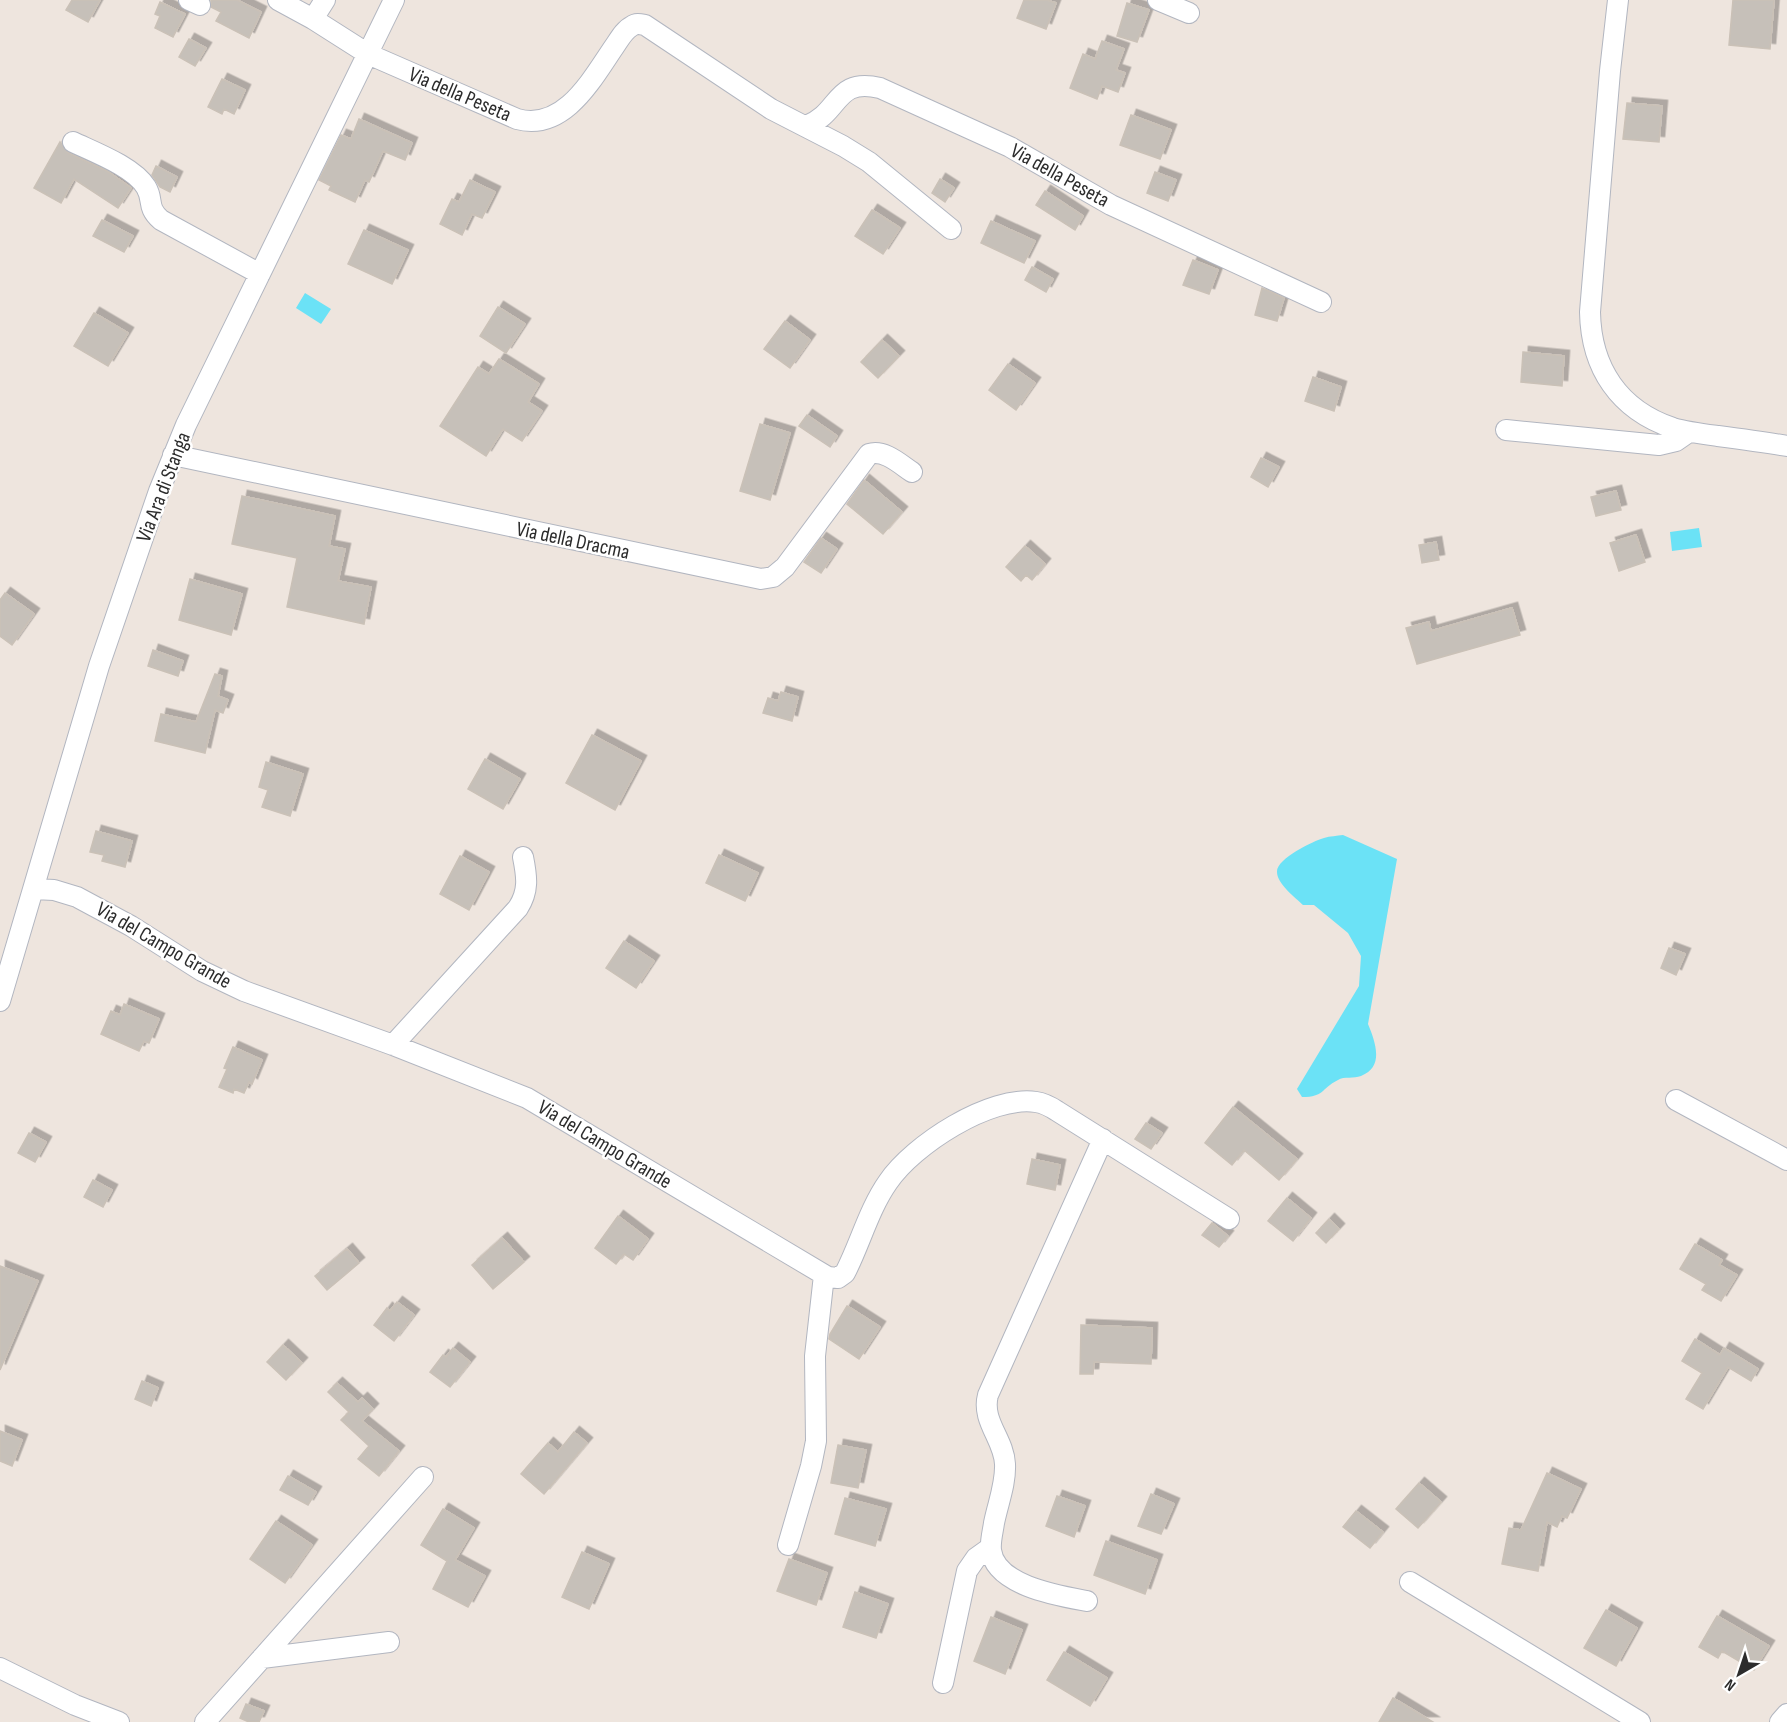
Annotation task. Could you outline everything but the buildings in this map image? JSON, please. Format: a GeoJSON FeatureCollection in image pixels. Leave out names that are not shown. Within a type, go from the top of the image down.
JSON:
{"type":"FeatureCollection","features":[{"type":"Feature","properties":{"kind":"street"},"geometry":{"type":"LineString","coordinates":[[278,0],[314,19],[368,54]]}},
{"type":"Feature","properties":{"kind":"street"},"geometry":{"type":"LineString","coordinates":[[314,19],[325,0]]}},
{"type":"Feature","properties":{"kind":"street","name":"Via Ara di Stanga"},"geometry":{"type":"LineString","coordinates":[[0,1001],[99,666],[173,455],[394,0]]}},
{"type":"Feature","properties":{"kind":"street"},"geometry":{"type":"LineString","coordinates":[[1158,0],[1189,14]]}},
{"type":"Feature","properties":{"kind":"street"},"geometry":{"type":"LineString","coordinates":[[1618,0],[1590,312],[1591,330],[1600,364],[1619,393],[1638,411],[1650,418],[1689,432],[1787,446]]}},
{"type":"Feature","properties":{"kind":"street","name":"Via della Peseta"},"geometry":{"type":"LineString","coordinates":[[368,54],[517,119],[534,122],[552,117],[574,100],[625,31],[631,26],[640,24],[658,32],[771,108],[869,162],[951,229]]}},
{"type":"Feature","properties":{"kind":"street","name":"Via della Peseta"},"geometry":{"type":"LineString","coordinates":[[806,126],[821,118],[851,87],[865,85],[880,88],[1017,150],[1112,205],[1321,302]]}},
{"type":"Feature","properties":{"kind":"street"},"geometry":{"type":"LineString","coordinates":[[73,142],[121,167],[141,181],[147,189],[152,210],[161,220],[260,274]]}},
{"type":"Feature","properties":{"kind":"street"},"geometry":{"type":"LineString","coordinates":[[1506,430],[1659,445],[1676,441],[1689,432]]}},
{"type":"Feature","properties":{"kind":"street","name":"Via della Dracma"},"geometry":{"type":"LineString","coordinates":[[173,455],[761,579],[773,577],[785,567],[869,454],[883,454],[912,472]]}},
{"type":"Feature","properties":{"kind":"street"},"geometry":{"type":"LineString","coordinates":[[393,1045],[518,908],[526,888],[523,857]]}},
{"type":"Feature","properties":{"kind":"street","name":"Via del Campo Grande"},"geometry":{"type":"LineString","coordinates":[[34,889],[54,890],[77,897],[220,980],[267,1000],[393,1045],[534,1102],[824,1275]]}},
{"type":"Feature","properties":{"kind":"street"},"geometry":{"type":"LineString","coordinates":[[1677,1100],[1787,1160]]}},
{"type":"Feature","properties":{"kind":"street"},"geometry":{"type":"LineString","coordinates":[[788,1545],[816,1441],[815,1356],[824,1275],[833,1278],[845,1273],[882,1191],[902,1164],[930,1141],[965,1120],[1002,1106],[1036,1102],[1057,1111],[1229,1219]]}},
{"type":"Feature","properties":{"kind":"street"},"geometry":{"type":"LineString","coordinates":[[1087,1601],[1046,1592],[1020,1582],[1000,1567],[994,1558],[990,1548],[1004,1483],[1005,1465],[999,1439],[986,1413],[988,1395],[1103,1139]]}},
{"type":"Feature","properties":{"kind":"street"},"geometry":{"type":"LineString","coordinates":[[205,1722],[423,1476]]}},
{"type":"Feature","properties":{"kind":"street"},"geometry":{"type":"LineString","coordinates":[[943,1683],[967,1571],[976,1558],[990,1548]]}},
{"type":"Feature","properties":{"kind":"street"},"geometry":{"type":"LineString","coordinates":[[1410,1582],[1640,1722]]}},
{"type":"Feature","properties":{"kind":"street"},"geometry":{"type":"LineString","coordinates":[[262,1658],[389,1642]]}},
{"type":"Feature","properties":{"kind":"street"},"geometry":{"type":"LineString","coordinates":[[0,1668],[75,1705],[119,1722]]}},
{"type":"Feature","properties":{"kind":"street"},"geometry":{"type":"LineString","coordinates":[[1780,1722],[1787,1714]]}},
{"type":"Feature","properties":{"kind":"water"},"geometry":{"type":"Polygon","coordinates":[[[305,293],[331,309],[321,324],[296,308],[305,293]]]}},
{"type":"Feature","properties":{"kind":"water"},"geometry":{"type":"Polygon","coordinates":[[[1699,528],[1702,547],[1672,551],[1670,532],[1699,528]]]}},
{"type":"Feature","properties":{"kind":"water"},"geometry":{"type":"Polygon","coordinates":[[[1343,835],[1397,859],[1368,1024],[1375,1046],[1376,1060],[1368,1072],[1361,1076],[1340,1079],[1315,1096],[1302,1097],[1297,1089],[1359,986],[1361,956],[1348,933],[1314,905],[1303,905],[1283,886],[1277,872],[1282,862],[1304,847],[1324,838],[1343,835]]]}}]}
